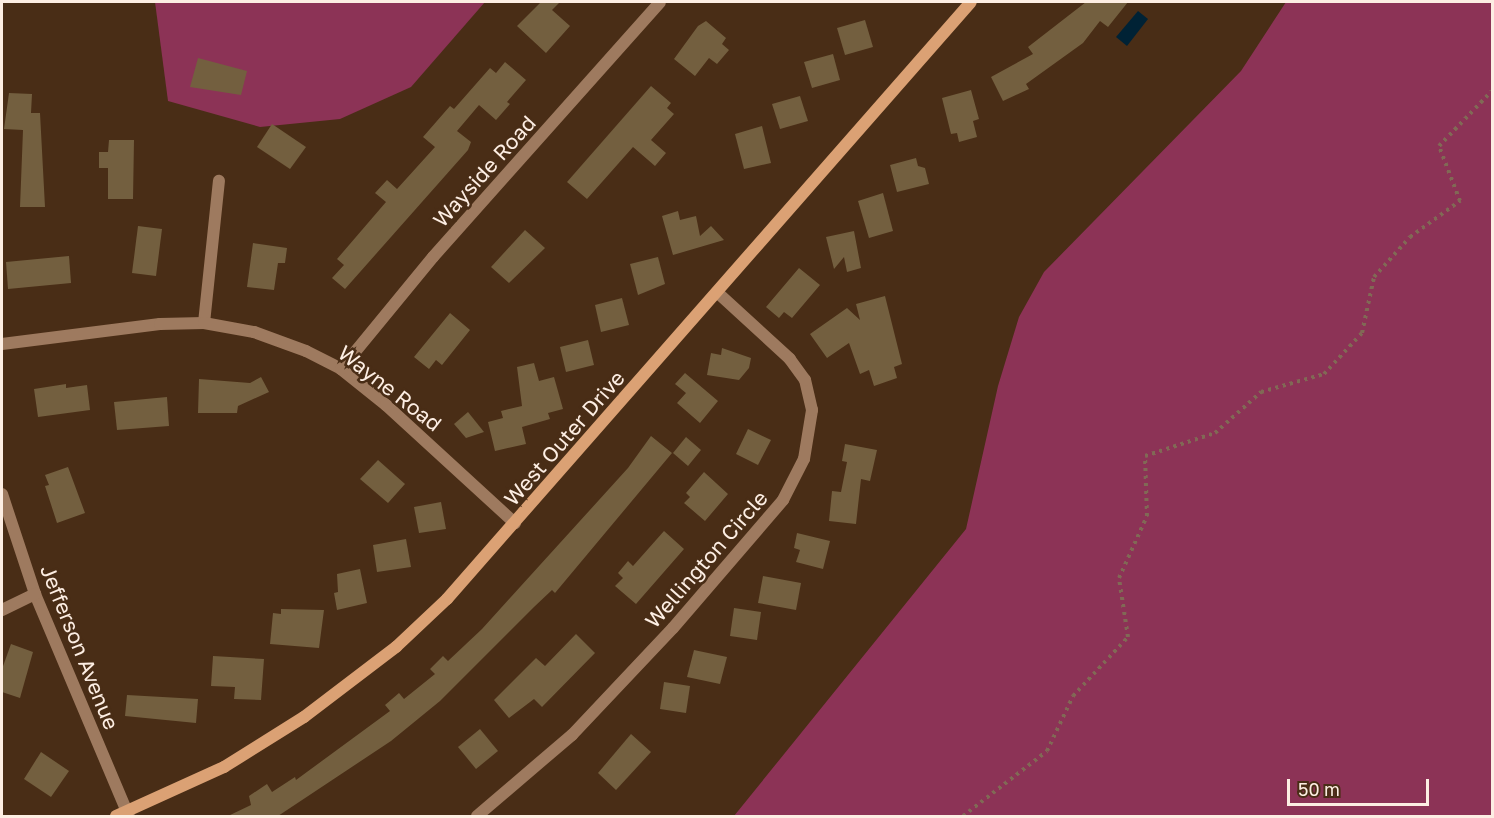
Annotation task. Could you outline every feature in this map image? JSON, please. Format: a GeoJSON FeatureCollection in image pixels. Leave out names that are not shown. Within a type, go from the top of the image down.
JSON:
{"type":"FeatureCollection","features":[{"type":"Feature","properties":{"kind":"street","name":"Wayside Road"},"geometry":{"type":"LineString","coordinates":[[341,369],[433,257],[660,2]]}},
{"type":"Feature","properties":{"kind":"street","name":"West Outer Drive"},"geometry":{"type":"LineString","coordinates":[[124,815],[224,767],[339,692],[396,647],[447,599],[971,2]]}},
{"type":"Feature","properties":{"kind":"street"},"geometry":{"type":"LineString","coordinates":[[204,323],[219,181]]}},
{"type":"Feature","properties":{"kind":"street","name":"Wellington Circle"},"geometry":{"type":"LineString","coordinates":[[477,816],[572,735],[673,628],[783,500],[804,459],[812,410],[805,380],[790,359],[717,292]]}},
{"type":"Feature","properties":{"kind":"street","name":"Wayne Road"},"geometry":{"type":"LineString","coordinates":[[2,344],[150,325],[204,323],[254,332],[306,351],[341,369],[386,405],[515,523]]}},
{"type":"Feature","properties":{"kind":"street","name":"Jefferson Avenue"},"geometry":{"type":"LineString","coordinates":[[2,494],[35,594],[124,815]]}},
{"type":"Feature","properties":{"kind":"street"},"geometry":{"type":"LineString","coordinates":[[2,610],[35,594]]}},
{"type":"Feature","properties":{"kind":"path"},"geometry":{"type":"LineString","coordinates":[[963,816],[1047,751],[1073,696],[1128,637],[1119,578],[1147,516],[1144,456],[1215,433],[1261,392],[1324,374],[1362,333],[1374,278],[1410,237],[1460,201],[1439,146],[1492,91]]}},
{"type":"Feature","properties":{"kind":"shaded area"},"geometry":{"type":"Polygon","coordinates":[[[155,2],[485,2],[411,87],[340,119],[260,127],[168,101],[155,2]]]}},
{"type":"Feature","properties":{"kind":"shaded area"},"geometry":{"type":"Polygon","coordinates":[[[1286,2],[1492,2],[1492,816],[734,816],[966,529],[998,386],[1019,317],[1044,272],[1241,71],[1286,2]]]}},
{"type":"Feature","properties":{"kind":"water"},"geometry":{"type":"Polygon","coordinates":[[[1138,11],[1148,19],[1127,46],[1116,37],[1138,11]]]}},
{"type":"Feature","properties":{"kind":"building"},"geometry":{"type":"Polygon","coordinates":[[[541,2],[560,2],[552,10],[570,26],[546,53],[517,26],[541,2]]]}},
{"type":"Feature","properties":{"kind":"building"},"geometry":{"type":"Polygon","coordinates":[[[1086,2],[1128,2],[1108,27],[1100,21],[1083,43],[1026,84],[1029,89],[1003,101],[991,77],[1033,54],[1028,47],[1086,2]]]}},
{"type":"Feature","properties":{"kind":"building"},"geometry":{"type":"Polygon","coordinates":[[[865,20],[873,47],[845,55],[837,28],[865,20]]]}},
{"type":"Feature","properties":{"kind":"building"},"geometry":{"type":"Polygon","coordinates":[[[706,21],[726,38],[722,44],[729,50],[717,64],[709,58],[695,76],[674,59],[698,26],[706,21]]]}},
{"type":"Feature","properties":{"kind":"building"},"geometry":{"type":"Polygon","coordinates":[[[833,54],[840,80],[812,88],[804,62],[833,54]]]}},
{"type":"Feature","properties":{"kind":"building"},"geometry":{"type":"Polygon","coordinates":[[[198,58],[247,71],[241,95],[190,87],[198,58]]]}},
{"type":"Feature","properties":{"kind":"building"},"geometry":{"type":"Polygon","coordinates":[[[505,62],[526,80],[507,102],[510,104],[496,120],[479,105],[457,131],[471,142],[468,150],[345,289],[332,278],[344,265],[337,259],[386,202],[375,193],[387,180],[397,189],[435,147],[423,137],[450,106],[454,109],[490,68],[496,73],[505,62]]]}},
{"type":"Feature","properties":{"kind":"building"},"geometry":{"type":"Polygon","coordinates":[[[651,86],[671,103],[667,108],[674,114],[651,140],[666,153],[655,166],[633,147],[587,199],[567,182],[651,86]]]}},
{"type":"Feature","properties":{"kind":"building"},"geometry":{"type":"Polygon","coordinates":[[[971,90],[979,119],[973,121],[977,137],[959,142],[957,133],[951,134],[942,98],[971,90]]]}},
{"type":"Feature","properties":{"kind":"building"},"geometry":{"type":"Polygon","coordinates":[[[9,93],[32,94],[31,113],[40,113],[45,207],[20,207],[23,130],[4,129],[9,93]]]}},
{"type":"Feature","properties":{"kind":"building"},"geometry":{"type":"Polygon","coordinates":[[[800,96],[808,121],[780,129],[772,104],[800,96]]]}},
{"type":"Feature","properties":{"kind":"building"},"geometry":{"type":"Polygon","coordinates":[[[272,124],[306,147],[290,169],[257,147],[272,124]]]}},
{"type":"Feature","properties":{"kind":"building"},"geometry":{"type":"Polygon","coordinates":[[[762,126],[771,163],[744,169],[735,134],[762,126]]]}},
{"type":"Feature","properties":{"kind":"building"},"geometry":{"type":"Polygon","coordinates":[[[109,140],[134,140],[133,199],[108,199],[108,168],[99,168],[99,152],[108,152],[109,140]]]}},
{"type":"Feature","properties":{"kind":"building"},"geometry":{"type":"Polygon","coordinates":[[[916,158],[918,166],[925,168],[929,184],[897,192],[890,165],[916,158]]]}},
{"type":"Feature","properties":{"kind":"building"},"geometry":{"type":"Polygon","coordinates":[[[883,193],[893,231],[869,238],[858,201],[883,193]]]}},
{"type":"Feature","properties":{"kind":"building"},"geometry":{"type":"Polygon","coordinates":[[[678,211],[680,220],[696,216],[700,236],[711,226],[724,240],[673,255],[662,216],[678,211]]]}},
{"type":"Feature","properties":{"kind":"building"},"geometry":{"type":"Polygon","coordinates":[[[138,226],[162,229],[156,276],[132,273],[138,226]]]}},
{"type":"Feature","properties":{"kind":"building"},"geometry":{"type":"Polygon","coordinates":[[[525,230],[545,248],[509,283],[491,267],[525,230]]]}},
{"type":"Feature","properties":{"kind":"building"},"geometry":{"type":"Polygon","coordinates":[[[854,231],[861,268],[847,272],[844,257],[834,269],[826,237],[854,231]]]}},
{"type":"Feature","properties":{"kind":"building"},"geometry":{"type":"Polygon","coordinates":[[[253,243],[287,248],[285,263],[278,263],[274,290],[247,287],[253,243]]]}},
{"type":"Feature","properties":{"kind":"building"},"geometry":{"type":"Polygon","coordinates":[[[69,256],[71,283],[8,289],[6,262],[69,256]]]}},
{"type":"Feature","properties":{"kind":"building"},"geometry":{"type":"Polygon","coordinates":[[[658,257],[665,284],[638,295],[630,264],[658,257]]]}},
{"type":"Feature","properties":{"kind":"building"},"geometry":{"type":"Polygon","coordinates":[[[799,268],[820,285],[792,318],[784,312],[779,318],[766,307],[799,268]]]}},
{"type":"Feature","properties":{"kind":"building"},"geometry":{"type":"Polygon","coordinates":[[[885,296],[902,364],[894,367],[897,378],[874,386],[869,370],[860,374],[849,343],[827,358],[810,334],[847,308],[860,320],[856,304],[885,296]]]}},
{"type":"Feature","properties":{"kind":"building"},"geometry":{"type":"Polygon","coordinates":[[[622,298],[629,325],[601,332],[595,305],[622,298]]]}},
{"type":"Feature","properties":{"kind":"building"},"geometry":{"type":"Polygon","coordinates":[[[450,313],[470,330],[442,365],[436,360],[429,369],[414,357],[450,313]]]}},
{"type":"Feature","properties":{"kind":"building"},"geometry":{"type":"Polygon","coordinates":[[[588,340],[594,365],[566,372],[560,347],[588,340]]]}},
{"type":"Feature","properties":{"kind":"building"},"geometry":{"type":"Polygon","coordinates":[[[722,348],[751,358],[749,368],[739,380],[707,375],[711,353],[721,355],[722,348]]]}},
{"type":"Feature","properties":{"kind":"building"},"geometry":{"type":"Polygon","coordinates":[[[534,363],[539,381],[554,377],[563,409],[548,413],[550,419],[522,427],[526,444],[495,451],[488,422],[503,418],[501,411],[522,406],[517,367],[534,363]]]}},
{"type":"Feature","properties":{"kind":"building"},"geometry":{"type":"Polygon","coordinates":[[[685,373],[718,401],[700,423],[677,403],[686,393],[675,384],[685,373]]]}},
{"type":"Feature","properties":{"kind":"building"},"geometry":{"type":"Polygon","coordinates":[[[261,377],[269,392],[238,406],[237,413],[198,413],[199,379],[250,383],[261,377]]]}},
{"type":"Feature","properties":{"kind":"building"},"geometry":{"type":"Polygon","coordinates":[[[66,384],[66,388],[87,385],[90,410],[38,417],[34,389],[66,384]]]}},
{"type":"Feature","properties":{"kind":"building"},"geometry":{"type":"Polygon","coordinates":[[[167,397],[169,426],[117,430],[114,402],[167,397]]]}},
{"type":"Feature","properties":{"kind":"building"},"geometry":{"type":"Polygon","coordinates":[[[468,412],[484,432],[466,438],[454,424],[468,412]]]}},
{"type":"Feature","properties":{"kind":"building"},"geometry":{"type":"Polygon","coordinates":[[[748,429],[771,440],[758,465],[736,454],[748,429]]]}},
{"type":"Feature","properties":{"kind":"building"},"geometry":{"type":"Polygon","coordinates":[[[651,436],[672,453],[555,593],[552,590],[440,701],[391,741],[278,816],[228,816],[251,805],[249,796],[267,784],[272,792],[295,777],[296,780],[390,711],[385,705],[399,693],[404,699],[435,674],[430,669],[443,656],[448,661],[482,629],[628,468],[651,436]]]}},
{"type":"Feature","properties":{"kind":"building"},"geometry":{"type":"Polygon","coordinates":[[[686,437],[701,450],[688,466],[673,453],[686,437]]]}},
{"type":"Feature","properties":{"kind":"building"},"geometry":{"type":"Polygon","coordinates":[[[845,444],[877,450],[870,481],[861,479],[856,524],[829,521],[832,491],[841,492],[847,462],[842,461],[845,444]]]}},
{"type":"Feature","properties":{"kind":"building"},"geometry":{"type":"Polygon","coordinates":[[[378,460],[405,484],[388,503],[360,479],[378,460]]]}},
{"type":"Feature","properties":{"kind":"building"},"geometry":{"type":"Polygon","coordinates":[[[68,467],[85,513],[57,523],[45,486],[49,485],[45,475],[68,467]]]}},
{"type":"Feature","properties":{"kind":"building"},"geometry":{"type":"Polygon","coordinates":[[[704,472],[728,494],[705,521],[684,503],[690,497],[686,493],[704,472]]]}},
{"type":"Feature","properties":{"kind":"building"},"geometry":{"type":"Polygon","coordinates":[[[441,502],[446,529],[419,533],[414,507],[441,502]]]}},
{"type":"Feature","properties":{"kind":"building"},"geometry":{"type":"Polygon","coordinates":[[[664,531],[684,549],[636,604],[615,586],[623,578],[618,573],[628,561],[633,566],[664,531]]]}},
{"type":"Feature","properties":{"kind":"building"},"geometry":{"type":"Polygon","coordinates":[[[797,533],[830,541],[823,569],[796,562],[800,550],[794,548],[797,533]]]}},
{"type":"Feature","properties":{"kind":"building"},"geometry":{"type":"Polygon","coordinates":[[[406,539],[411,567],[377,572],[373,545],[406,539]]]}},
{"type":"Feature","properties":{"kind":"building"},"geometry":{"type":"Polygon","coordinates":[[[360,569],[367,603],[337,610],[334,593],[338,592],[337,574],[360,569]]]}},
{"type":"Feature","properties":{"kind":"building"},"geometry":{"type":"Polygon","coordinates":[[[763,576],[801,583],[796,610],[758,603],[763,576]]]}},
{"type":"Feature","properties":{"kind":"building"},"geometry":{"type":"Polygon","coordinates":[[[734,608],[761,612],[757,640],[730,636],[734,608]]]}},
{"type":"Feature","properties":{"kind":"building"},"geometry":{"type":"Polygon","coordinates":[[[281,609],[324,610],[319,648],[270,644],[273,613],[281,614],[281,609]]]}},
{"type":"Feature","properties":{"kind":"building"},"geometry":{"type":"Polygon","coordinates":[[[576,634],[595,653],[542,707],[534,699],[509,718],[494,700],[536,658],[545,666],[576,634]]]}},
{"type":"Feature","properties":{"kind":"building"},"geometry":{"type":"Polygon","coordinates":[[[11,644],[33,652],[20,698],[2,692],[2,669],[11,644]]]}},
{"type":"Feature","properties":{"kind":"building"},"geometry":{"type":"Polygon","coordinates":[[[694,650],[727,657],[720,684],[687,677],[694,650]]]}},
{"type":"Feature","properties":{"kind":"building"},"geometry":{"type":"Polygon","coordinates":[[[213,656],[264,659],[261,700],[234,699],[235,687],[211,686],[213,656]]]}},
{"type":"Feature","properties":{"kind":"building"},"geometry":{"type":"Polygon","coordinates":[[[664,682],[690,686],[686,713],[660,709],[664,682]]]}},
{"type":"Feature","properties":{"kind":"building"},"geometry":{"type":"Polygon","coordinates":[[[127,695],[198,699],[196,723],[125,716],[127,695]]]}},
{"type":"Feature","properties":{"kind":"building"},"geometry":{"type":"Polygon","coordinates":[[[480,729],[498,751],[476,769],[458,747],[480,729]]]}},
{"type":"Feature","properties":{"kind":"building"},"geometry":{"type":"Polygon","coordinates":[[[631,734],[651,752],[616,790],[598,773],[631,734]]]}},
{"type":"Feature","properties":{"kind":"building"},"geometry":{"type":"Polygon","coordinates":[[[41,752],[69,771],[51,797],[24,779],[41,752]]]}}]}
